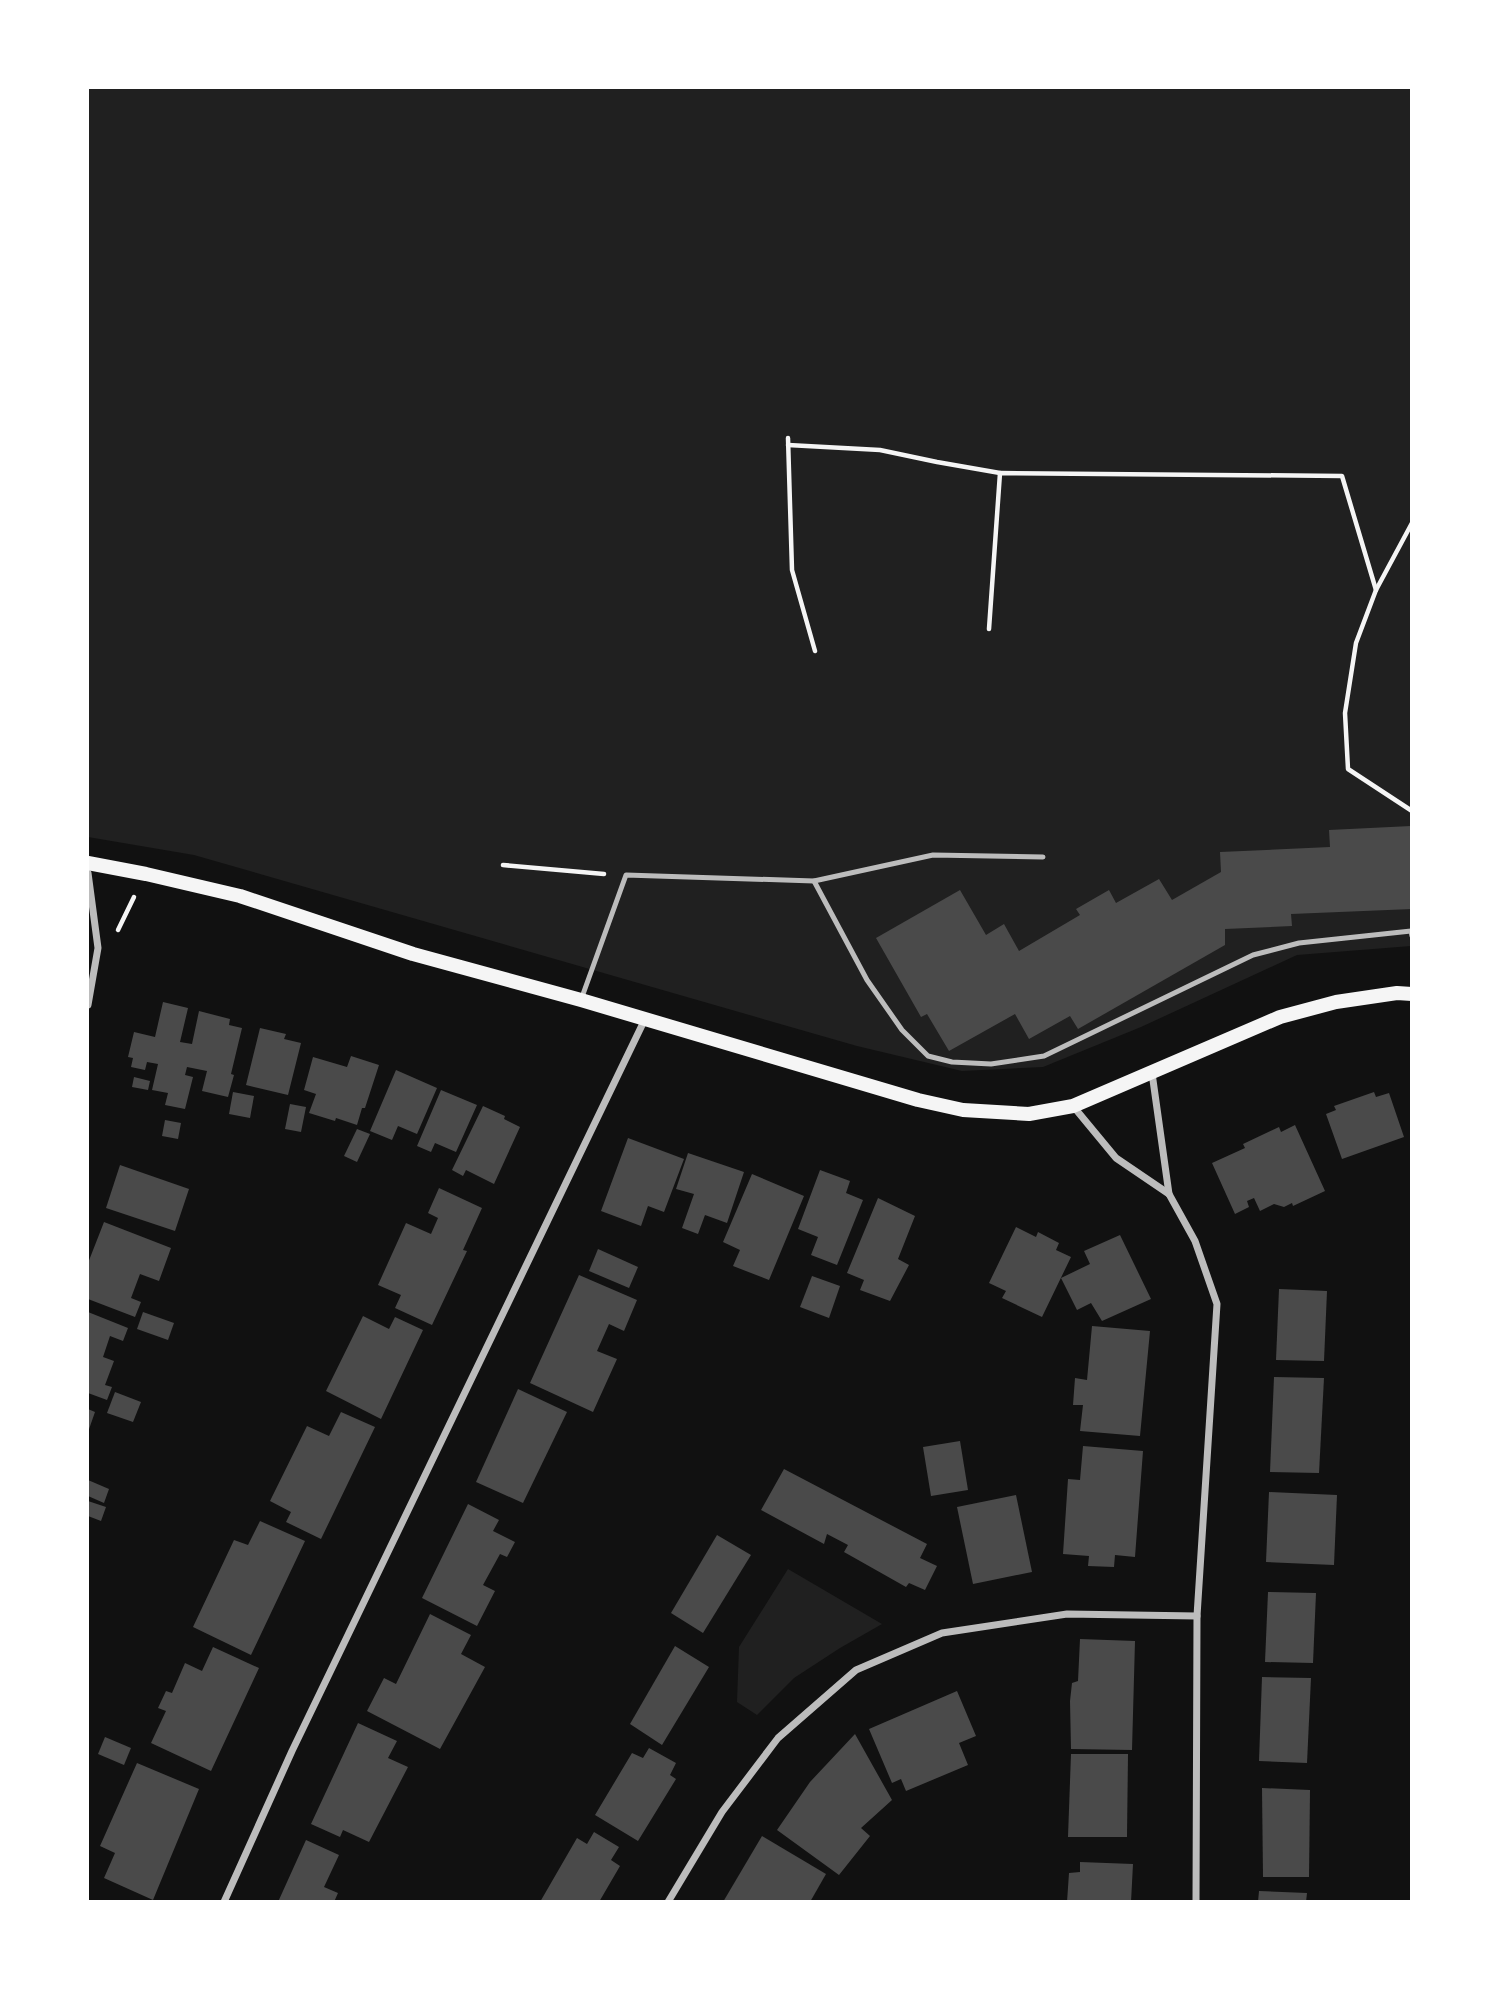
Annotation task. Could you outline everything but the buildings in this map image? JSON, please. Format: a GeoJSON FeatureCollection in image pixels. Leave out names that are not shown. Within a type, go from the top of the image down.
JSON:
{"type":"FeatureCollection","features":[{"type":"Feature","properties":{"kind":"main road"},"geometry":{"type":"LineString","coordinates":[[88,863],[240,895],[413,954],[581,1000],[918,1100],[963,1110],[1029,1114],[1073,1106],[1280,1017],[1336,1002],[1397,993],[1412,994]]}},
{"type":"Feature","properties":{"kind":"street"},"geometry":{"type":"LineString","coordinates":[[88,873],[99,948],[88,1005]]}},
{"type":"Feature","properties":{"kind":"street"},"geometry":{"type":"LineString","coordinates":[[224,1902],[292,1751],[645,1019]]}},
{"type":"Feature","properties":{"kind":"street"},"geometry":{"type":"LineString","coordinates":[[1152,1072],[1169,1194],[1195,1241],[1217,1304],[1197,1616],[1196,1902]]}},
{"type":"Feature","properties":{"kind":"street"},"geometry":{"type":"LineString","coordinates":[[1073,1106],[1116,1158],[1169,1194]]}},
{"type":"Feature","properties":{"kind":"street"},"geometry":{"type":"LineString","coordinates":[[668,1902],[722,1812],[778,1738],[856,1670],[942,1633],[1068,1615],[1197,1616]]}},
{"type":"Feature","properties":{"kind":"lane"},"geometry":{"type":"LineString","coordinates":[[581,1000],[626,875],[814,881],[933,855],[1043,857]]}},
{"type":"Feature","properties":{"kind":"lane"},"geometry":{"type":"LineString","coordinates":[[814,881],[867,980],[902,1030],[928,1056],[952,1062],[990,1064],[1044,1056],[1252,955],[1299,943],[1411,931],[1412,936]]}},
{"type":"Feature","properties":{"kind":"path"},"geometry":{"type":"LineString","coordinates":[[788,438],[792,570],[815,651]]}},
{"type":"Feature","properties":{"kind":"path"},"geometry":{"type":"LineString","coordinates":[[788,445],[880,450],[1000,473],[1342,476],[1376,590]]}},
{"type":"Feature","properties":{"kind":"path"},"geometry":{"type":"LineString","coordinates":[[989,629],[1000,473]]}},
{"type":"Feature","properties":{"kind":"path"},"geometry":{"type":"LineString","coordinates":[[1412,523],[1376,590],[1356,643],[1345,713],[1348,769],[1412,811]]}},
{"type":"Feature","properties":{"kind":"path"},"geometry":{"type":"LineString","coordinates":[[503,865],[626,875]]}},
{"type":"Feature","properties":{"kind":"path"},"geometry":{"type":"LineString","coordinates":[[99,948],[113,939],[146,874]]}},
{"type":"Feature","properties":{"kind":"shaded area"},"geometry":{"type":"Polygon","coordinates":[[[88,88],[1411,88],[1411,946],[1297,955],[1141,1027],[1043,1067],[962,1071],[857,1046],[194,855],[88,837],[88,88]]]}},
{"type":"Feature","properties":{"kind":"shaded area"},"geometry":{"type":"Polygon","coordinates":[[[788,1569],[882,1624],[794,1678],[757,1715],[737,1702],[739,1647],[788,1569]]]}}]}
